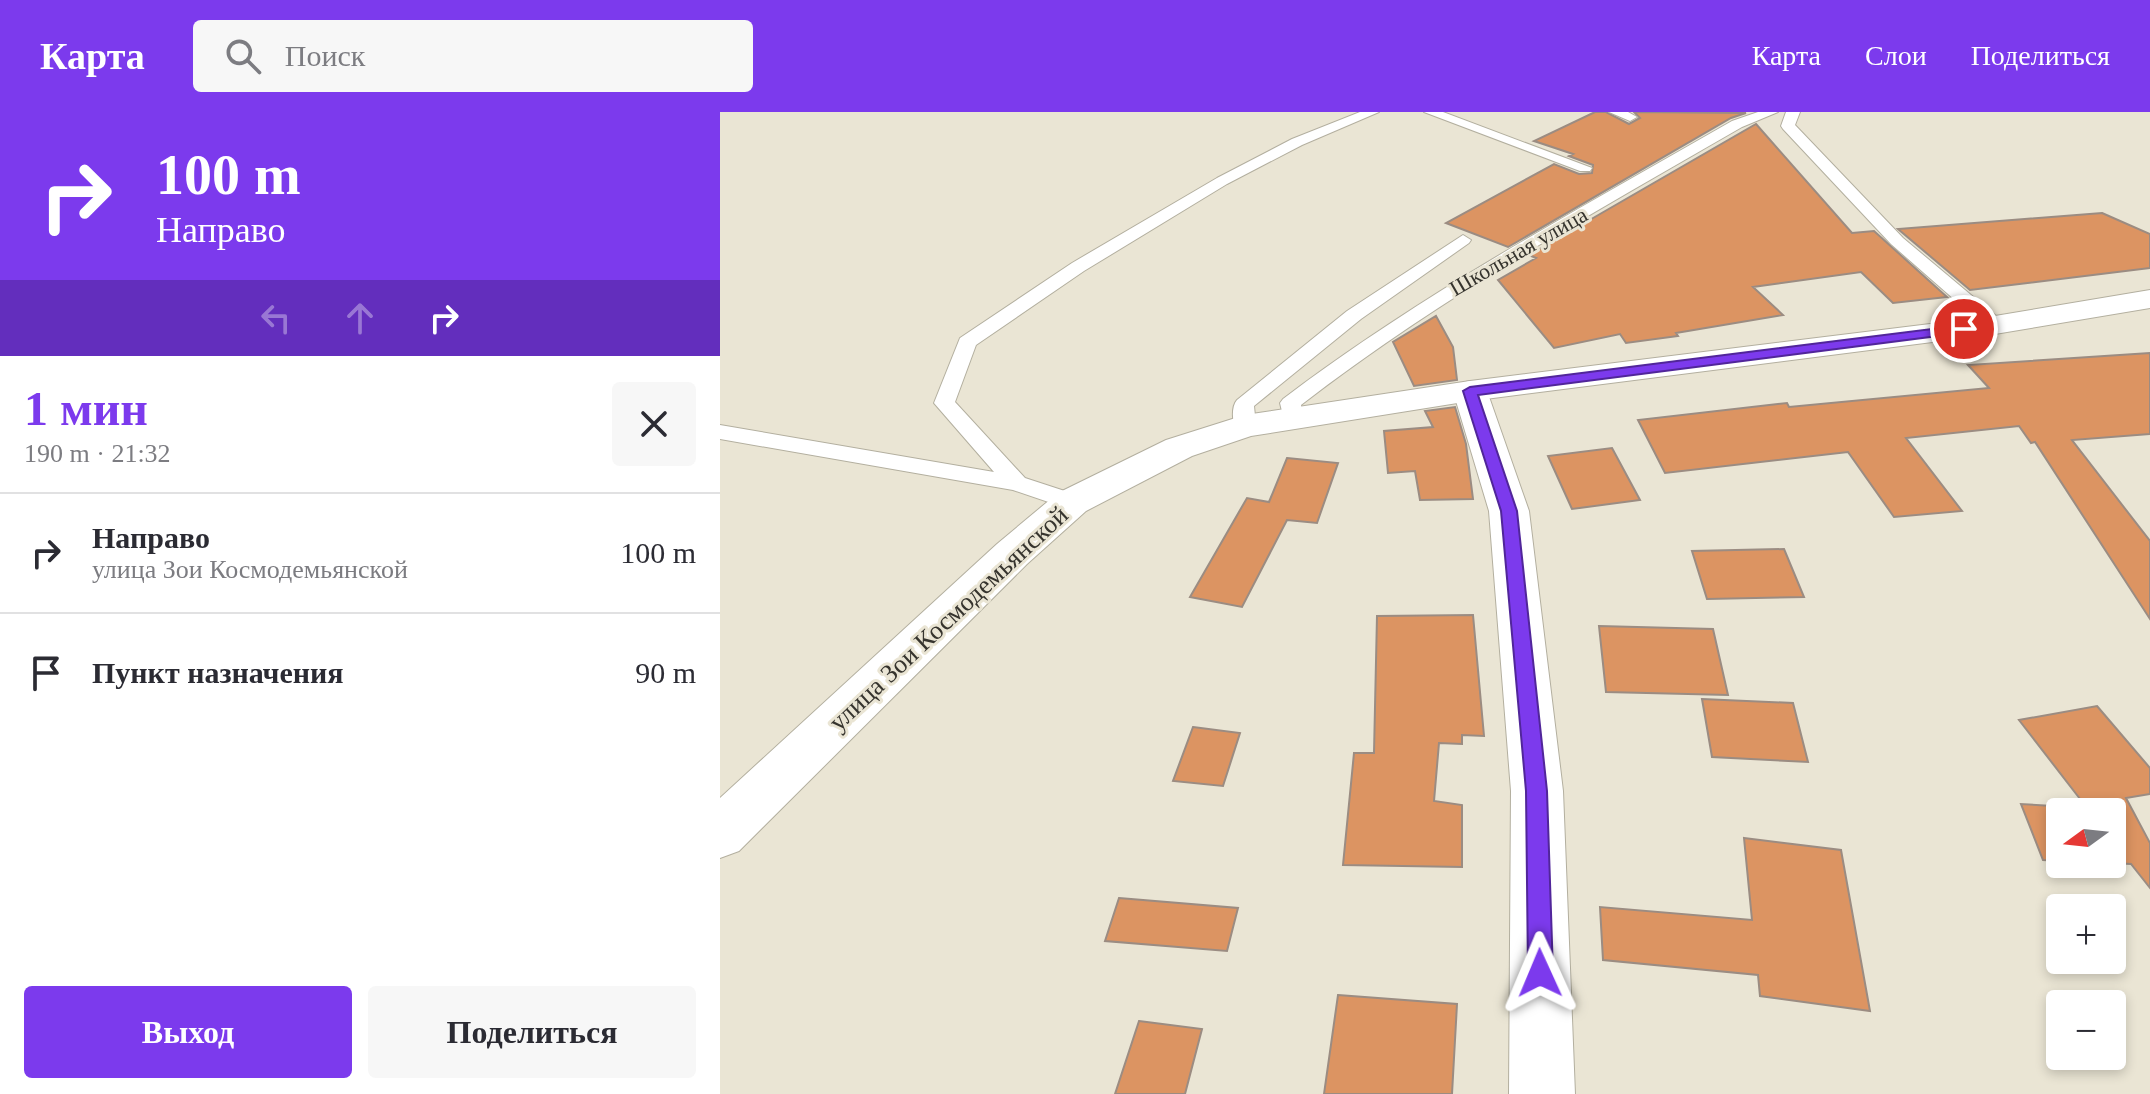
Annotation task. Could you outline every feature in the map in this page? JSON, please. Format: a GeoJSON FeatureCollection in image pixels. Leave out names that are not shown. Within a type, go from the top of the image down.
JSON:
{"type":"FeatureCollection","features":[{"type":"Feature","properties":{"kind":"street","name":"улица Зои Космодемьянской"},"geometry":{"type":"LineString","coordinates":[[720,833],[1012,554],[1072,502],[1179,448],[1245,426],[1470,391],[1995,325],[2150,299]]}},
{"type":"Feature","properties":{"kind":"street"},"geometry":{"type":"LineString","coordinates":[[1470,391],[1509,511],[1537,791],[1542,1094]]}},
{"type":"Feature","properties":{"kind":"lane"},"geometry":{"type":"LineString","coordinates":[[1017,483],[944,403],[967,342],[1078,267],[1222,181],[1297,142],[1372,112]]}},
{"type":"Feature","properties":{"kind":"lane"},"geometry":{"type":"LineString","coordinates":[[1431,112],[1585,168]]}},
{"type":"Feature","properties":{"kind":"lane","name":"Школьная улица"},"geometry":{"type":"LineString","coordinates":[[1292,419],[1290,403],[1344,359],[1430,303],[1737,124],[1771,112]]}},
{"type":"Feature","properties":{"kind":"lane"},"geometry":{"type":"LineString","coordinates":[[1793,112],[1788,126],[1897,241],[1995,325]]}},
{"type":"Feature","properties":{"kind":"lane"},"geometry":{"type":"LineString","coordinates":[[1245,426],[1244,404],[1354,315],[1463,240]]}},
{"type":"Feature","properties":{"kind":"lane"},"geometry":{"type":"LineString","coordinates":[[720,432],[1017,483],[1072,502]]}},
{"type":"Feature","properties":{"kind":"building"},"geometry":{"type":"Polygon","coordinates":[[[1595,112],[1606,112],[1629,124],[1640,118],[1634,112],[1746,113],[1731,118],[1508,247],[1446,223],[1554,164],[1579,174],[1592,173],[1593,165],[1569,156],[1573,154],[1534,141],[1595,112]]]}},
{"type":"Feature","properties":{"kind":"building"},"geometry":{"type":"Polygon","coordinates":[[[1756,124],[1852,233],[1874,231],[1947,297],[1893,303],[1861,272],[1753,287],[1783,315],[1676,333],[1678,336],[1626,343],[1620,334],[1554,348],[1498,280],[1536,258],[1529,255],[1756,124]]]}},
{"type":"Feature","properties":{"kind":"building"},"geometry":{"type":"Polygon","coordinates":[[[2102,213],[2150,234],[2150,268],[1970,290],[1898,229],[2102,213]]]}},
{"type":"Feature","properties":{"kind":"building"},"geometry":{"type":"Polygon","coordinates":[[[1436,316],[1453,347],[1457,380],[1414,386],[1393,342],[1436,316]]]}},
{"type":"Feature","properties":{"kind":"building"},"geometry":{"type":"Polygon","coordinates":[[[2150,353],[2150,434],[2072,440],[2150,541],[2150,619],[2035,442],[2031,443],[2019,426],[1906,438],[1962,511],[1894,517],[1848,452],[1665,473],[1638,420],[1787,403],[1789,407],[1989,388],[1968,365],[2150,353]]]}},
{"type":"Feature","properties":{"kind":"building"},"geometry":{"type":"Polygon","coordinates":[[[1455,407],[1466,444],[1473,499],[1420,500],[1415,471],[1388,473],[1384,431],[1433,427],[1425,411],[1455,407]]]}},
{"type":"Feature","properties":{"kind":"building"},"geometry":{"type":"Polygon","coordinates":[[[1612,448],[1640,500],[1572,509],[1548,456],[1612,448]]]}},
{"type":"Feature","properties":{"kind":"building"},"geometry":{"type":"Polygon","coordinates":[[[1287,458],[1338,463],[1317,523],[1287,520],[1242,607],[1190,597],[1247,498],[1269,502],[1287,458]]]}},
{"type":"Feature","properties":{"kind":"building"},"geometry":{"type":"Polygon","coordinates":[[[1784,549],[1804,597],[1707,599],[1692,551],[1784,549]]]}},
{"type":"Feature","properties":{"kind":"building"},"geometry":{"type":"Polygon","coordinates":[[[1473,615],[1484,736],[1462,735],[1462,744],[1439,743],[1434,801],[1462,805],[1462,867],[1343,865],[1354,753],[1374,753],[1377,616],[1473,615]]]}},
{"type":"Feature","properties":{"kind":"building"},"geometry":{"type":"Polygon","coordinates":[[[1599,626],[1713,629],[1728,695],[1606,692],[1599,626]]]}},
{"type":"Feature","properties":{"kind":"building"},"geometry":{"type":"Polygon","coordinates":[[[1702,699],[1793,703],[1808,762],[1712,757],[1702,699]]]}},
{"type":"Feature","properties":{"kind":"building"},"geometry":{"type":"Polygon","coordinates":[[[2097,706],[2150,768],[2150,794],[2126,798],[2079,798],[2019,720],[2097,706]]]}},
{"type":"Feature","properties":{"kind":"building"},"geometry":{"type":"Polygon","coordinates":[[[1193,727],[1240,733],[1223,786],[1173,781],[1193,727]]]}},
{"type":"Feature","properties":{"kind":"building"},"geometry":{"type":"Polygon","coordinates":[[[2126,798],[2150,843],[2150,888],[2131,864],[2126,864],[2126,798]]]}},
{"type":"Feature","properties":{"kind":"building"},"geometry":{"type":"Polygon","coordinates":[[[2021,804],[2046,806],[2046,860],[2043,860],[2021,804]]]}},
{"type":"Feature","properties":{"kind":"building"},"geometry":{"type":"Polygon","coordinates":[[[1744,838],[1841,850],[1870,1011],[1760,996],[1758,975],[1603,960],[1600,907],[1752,920],[1744,838]]]}},
{"type":"Feature","properties":{"kind":"building"},"geometry":{"type":"Polygon","coordinates":[[[1119,898],[1238,908],[1227,951],[1105,941],[1119,898]]]}},
{"type":"Feature","properties":{"kind":"building"},"geometry":{"type":"Polygon","coordinates":[[[1338,995],[1457,1004],[1452,1094],[1324,1094],[1338,995]]]}},
{"type":"Feature","properties":{"kind":"building"},"geometry":{"type":"Polygon","coordinates":[[[1139,1021],[1202,1029],[1185,1094],[1115,1094],[1139,1021]]]}},
{"type":"Feature","properties":{"kind":"route"},"geometry":{"type":"LineString","coordinates":[[1540,973],[1537,791],[1509,511],[1470,391],[1964,329]]}}]}
